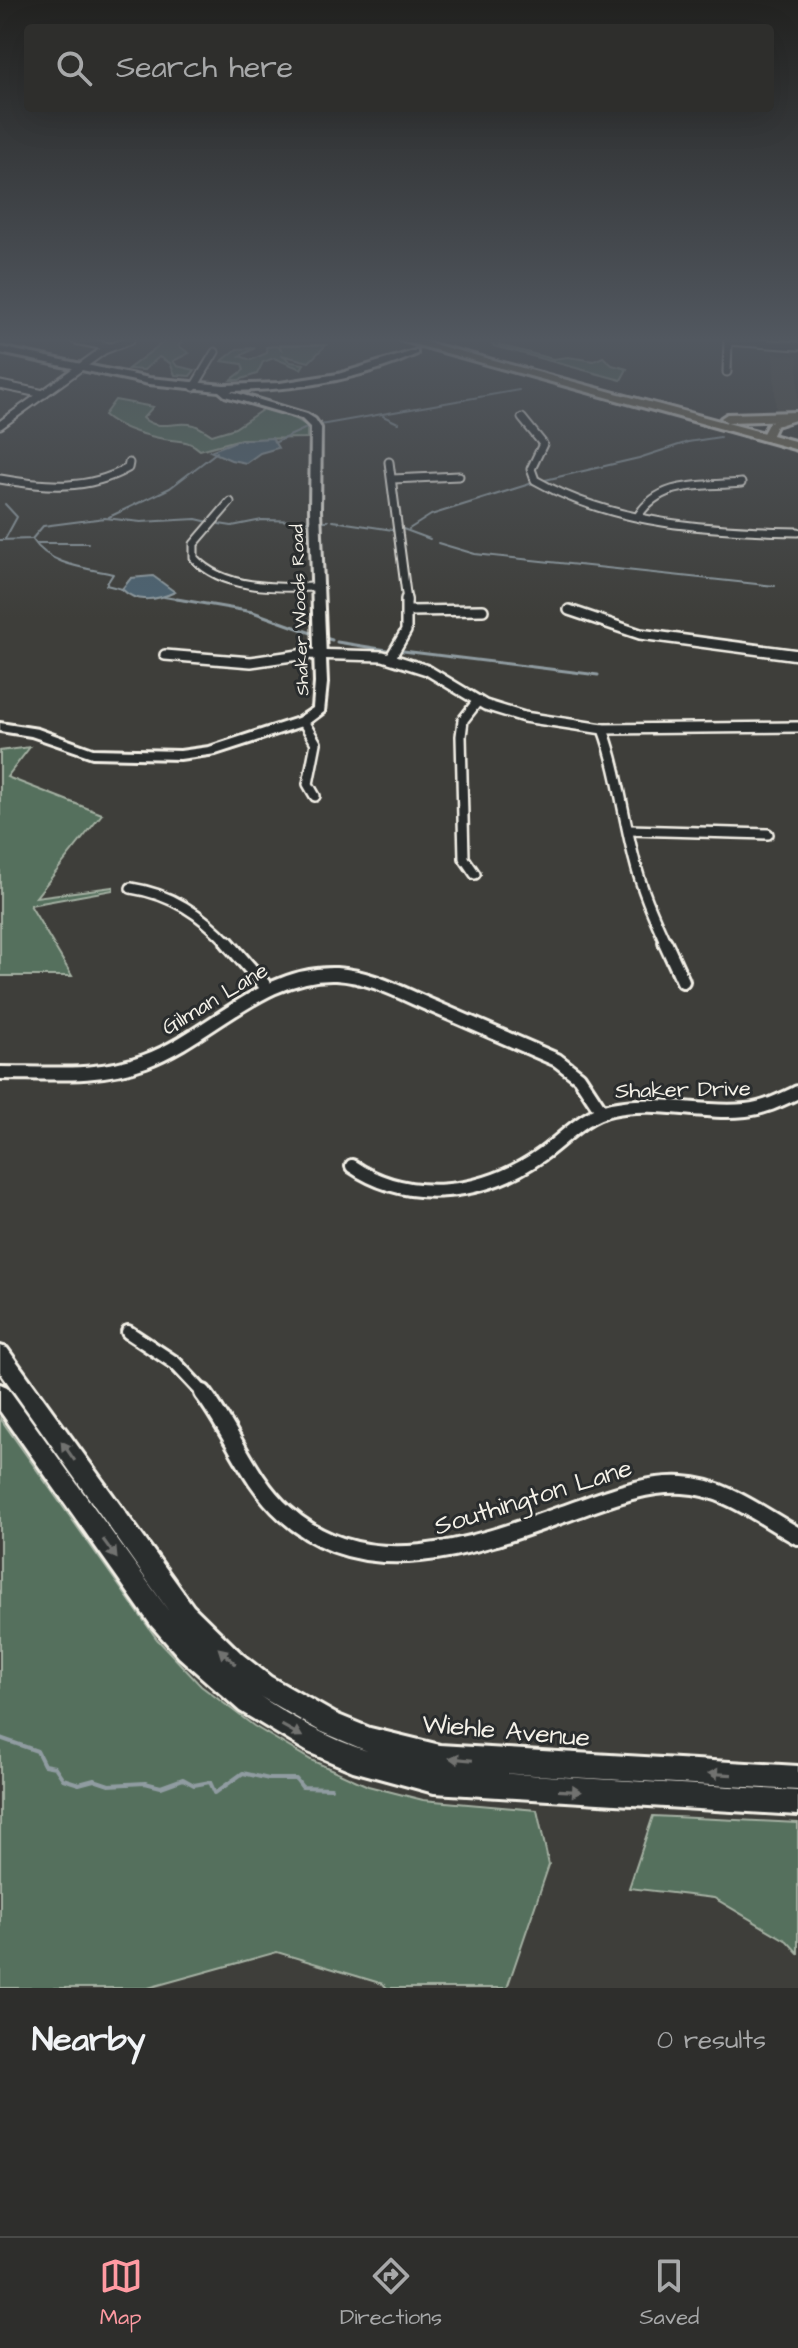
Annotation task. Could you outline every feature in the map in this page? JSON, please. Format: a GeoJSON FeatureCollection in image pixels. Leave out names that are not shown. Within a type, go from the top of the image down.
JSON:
{"type":"FeatureCollection","features":[{"type":"Feature","properties":{"kind":"highway"},"geometry":{"type":"LineString","coordinates":[[771,433],[798,446]]}},
{"type":"Feature","properties":{"kind":"street","name":"Shaker Woods Road"},"geometry":{"type":"LineString","coordinates":[[0,727],[33,732],[92,753],[180,755],[211,751],[313,715],[320,705],[321,653],[315,433]]}},
{"type":"Feature","properties":{"kind":"street"},"geometry":{"type":"LineString","coordinates":[[534,433],[543,444],[531,469],[535,480],[572,500],[638,516],[739,532],[798,532]]}},
{"type":"Feature","properties":{"kind":"street"},"geometry":{"type":"LineString","coordinates":[[389,462],[408,611],[406,631],[391,657]]}},
{"type":"Feature","properties":{"kind":"street"},"geometry":{"type":"LineString","coordinates":[[0,479],[40,486],[74,486],[120,474],[129,463]]}},
{"type":"Feature","properties":{"kind":"street"},"geometry":{"type":"LineString","coordinates":[[392,479],[459,476]]}},
{"type":"Feature","properties":{"kind":"street"},"geometry":{"type":"LineString","coordinates":[[638,516],[642,506],[660,492],[682,487],[741,483]]}},
{"type":"Feature","properties":{"kind":"street"},"geometry":{"type":"LineString","coordinates":[[230,502],[194,544],[192,551],[196,563],[210,573],[253,584],[280,588],[318,587]]}},
{"type":"Feature","properties":{"kind":"street"},"geometry":{"type":"LineString","coordinates":[[408,611],[483,610]]}},
{"type":"Feature","properties":{"kind":"street"},"geometry":{"type":"LineString","coordinates":[[569,610],[640,634],[798,655]]}},
{"type":"Feature","properties":{"kind":"street"},"geometry":{"type":"LineString","coordinates":[[165,655],[255,662],[288,655],[321,653],[391,657],[427,670],[477,702],[524,717],[603,729],[798,727]]}},
{"type":"Feature","properties":{"kind":"street"},"geometry":{"type":"LineString","coordinates":[[475,874],[464,858],[461,736],[463,720],[477,702]]}},
{"type":"Feature","properties":{"kind":"street"},"geometry":{"type":"LineString","coordinates":[[303,721],[316,743],[308,784],[315,796]]}},
{"type":"Feature","properties":{"kind":"street"},"geometry":{"type":"LineString","coordinates":[[603,729],[614,759],[645,897],[683,981]]}},
{"type":"Feature","properties":{"kind":"street"},"geometry":{"type":"LineString","coordinates":[[629,830],[768,834]]}},
{"type":"Feature","properties":{"kind":"street"},"geometry":{"type":"LineString","coordinates":[[131,888],[158,892],[201,918],[267,988]]}},
{"type":"Feature","properties":{"kind":"street","name":"Gilman Lane"},"geometry":{"type":"LineString","coordinates":[[0,1073],[94,1072],[144,1061],[180,1045],[267,988],[316,973],[343,974],[371,980],[557,1060],[579,1077],[602,1112]]}},
{"type":"Feature","properties":{"kind":"street","name":"Shaker Drive"},"geometry":{"type":"LineString","coordinates":[[352,1166],[370,1179],[398,1188],[434,1191],[476,1185],[499,1179],[534,1161],[581,1123],[602,1112],[642,1106],[742,1112],[772,1106],[798,1092]]}},
{"type":"Feature","properties":{"kind":"street","name":"Southington Lane"},"geometry":{"type":"LineString","coordinates":[[128,1332],[168,1356],[199,1387],[228,1429],[253,1476],[282,1511],[310,1532],[348,1549],[399,1557],[448,1551],[655,1485],[683,1485],[712,1491],[798,1536]]}},
{"type":"Feature","properties":{"kind":"street","name":"Wiehle Avenue"},"geometry":{"type":"LineString","coordinates":[[0,1355],[185,1614],[235,1663],[295,1705],[370,1740],[440,1757],[798,1778]]}},
{"type":"Feature","properties":{"kind":"street"},"geometry":{"type":"LineString","coordinates":[[0,1394],[184,1648],[232,1692],[314,1744],[376,1768],[473,1786],[798,1803]]}},
{"type":"Feature","properties":{"kind":"green space"},"geometry":{"type":"Polygon","coordinates":[[[138,433],[307,433],[307,438],[241,439],[200,450],[187,442],[138,433]]]}},
{"type":"Feature","properties":{"kind":"green space"},"geometry":{"type":"Polygon","coordinates":[[[30,747],[7,777],[102,814],[36,897],[113,887],[113,890],[30,905],[72,976],[0,976],[0,751],[30,747]]]}},
{"type":"Feature","properties":{"kind":"green space"},"geometry":{"type":"Polygon","coordinates":[[[0,1418],[157,1639],[201,1686],[254,1726],[311,1760],[368,1786],[423,1800],[537,1810],[549,1865],[507,1988],[387,1988],[383,1984],[277,1952],[148,1988],[0,1988],[0,1418]]]}},
{"type":"Feature","properties":{"kind":"green space"},"geometry":{"type":"Polygon","coordinates":[[[653,1816],[798,1823],[798,1953],[787,1941],[714,1898],[629,1888],[653,1816]]]}},
{"type":"Feature","properties":{"kind":"water"},"geometry":{"type":"Polygon","coordinates":[[[272,438],[278,448],[260,453],[246,463],[210,451],[239,440],[272,438]]]}},
{"type":"Feature","properties":{"kind":"water"},"geometry":{"type":"Polygon","coordinates":[[[153,576],[175,592],[140,599],[122,589],[131,578],[153,576]]]}},
{"type":"Feature","properties":{"kind":"waterway"},"geometry":{"type":"LineString","coordinates":[[276,442],[296,433]]}},
{"type":"Feature","properties":{"kind":"waterway"},"geometry":{"type":"LineString","coordinates":[[545,480],[639,458],[688,442],[720,437]]}},
{"type":"Feature","properties":{"kind":"waterway"},"geometry":{"type":"LineString","coordinates":[[109,517],[170,488],[217,452]]}},
{"type":"Feature","properties":{"kind":"waterway"},"geometry":{"type":"LineString","coordinates":[[409,529],[431,515],[536,482]]}},
{"type":"Feature","properties":{"kind":"waterway"},"geometry":{"type":"LineString","coordinates":[[5,504],[17,517],[5,539]]}},
{"type":"Feature","properties":{"kind":"waterway"},"geometry":{"type":"LineString","coordinates":[[0,540],[32,539],[43,526],[105,518],[141,522],[196,519],[209,522]]}},
{"type":"Feature","properties":{"kind":"waterway"},"geometry":{"type":"LineString","coordinates":[[219,524],[232,526],[262,520],[310,521]]}},
{"type":"Feature","properties":{"kind":"waterway"},"geometry":{"type":"LineString","coordinates":[[321,521],[328,521]]}},
{"type":"Feature","properties":{"kind":"waterway"},"geometry":{"type":"LineString","coordinates":[[333,521],[393,530]]}},
{"type":"Feature","properties":{"kind":"waterway"},"geometry":{"type":"LineString","coordinates":[[403,529],[430,539]]}},
{"type":"Feature","properties":{"kind":"waterway"},"geometry":{"type":"LineString","coordinates":[[33,540],[58,560],[113,574],[106,585],[122,589]]}},
{"type":"Feature","properties":{"kind":"waterway"},"geometry":{"type":"LineString","coordinates":[[36,543],[88,543]]}},
{"type":"Feature","properties":{"kind":"waterway"},"geometry":{"type":"LineString","coordinates":[[438,543],[475,554],[775,586]]}},
{"type":"Feature","properties":{"kind":"waterway"},"geometry":{"type":"LineString","coordinates":[[164,597],[188,601]]}},
{"type":"Feature","properties":{"kind":"waterway"},"geometry":{"type":"LineString","coordinates":[[177,599],[253,612],[314,634]]}},
{"type":"Feature","properties":{"kind":"waterway"},"geometry":{"type":"LineString","coordinates":[[325,638],[332,640]]}},
{"type":"Feature","properties":{"kind":"waterway"},"geometry":{"type":"LineString","coordinates":[[337,642],[387,650]]}},
{"type":"Feature","properties":{"kind":"waterway"},"geometry":{"type":"LineString","coordinates":[[403,651],[598,675]]}},
{"type":"Feature","properties":{"kind":"waterway"},"geometry":{"type":"LineString","coordinates":[[0,1738],[37,1751],[44,1765],[55,1767],[63,1779],[79,1784],[94,1780],[109,1785],[145,1783],[161,1787],[183,1779],[194,1785],[210,1782],[215,1793],[243,1773],[269,1779],[296,1779],[302,1787],[331,1788]]}}]}
